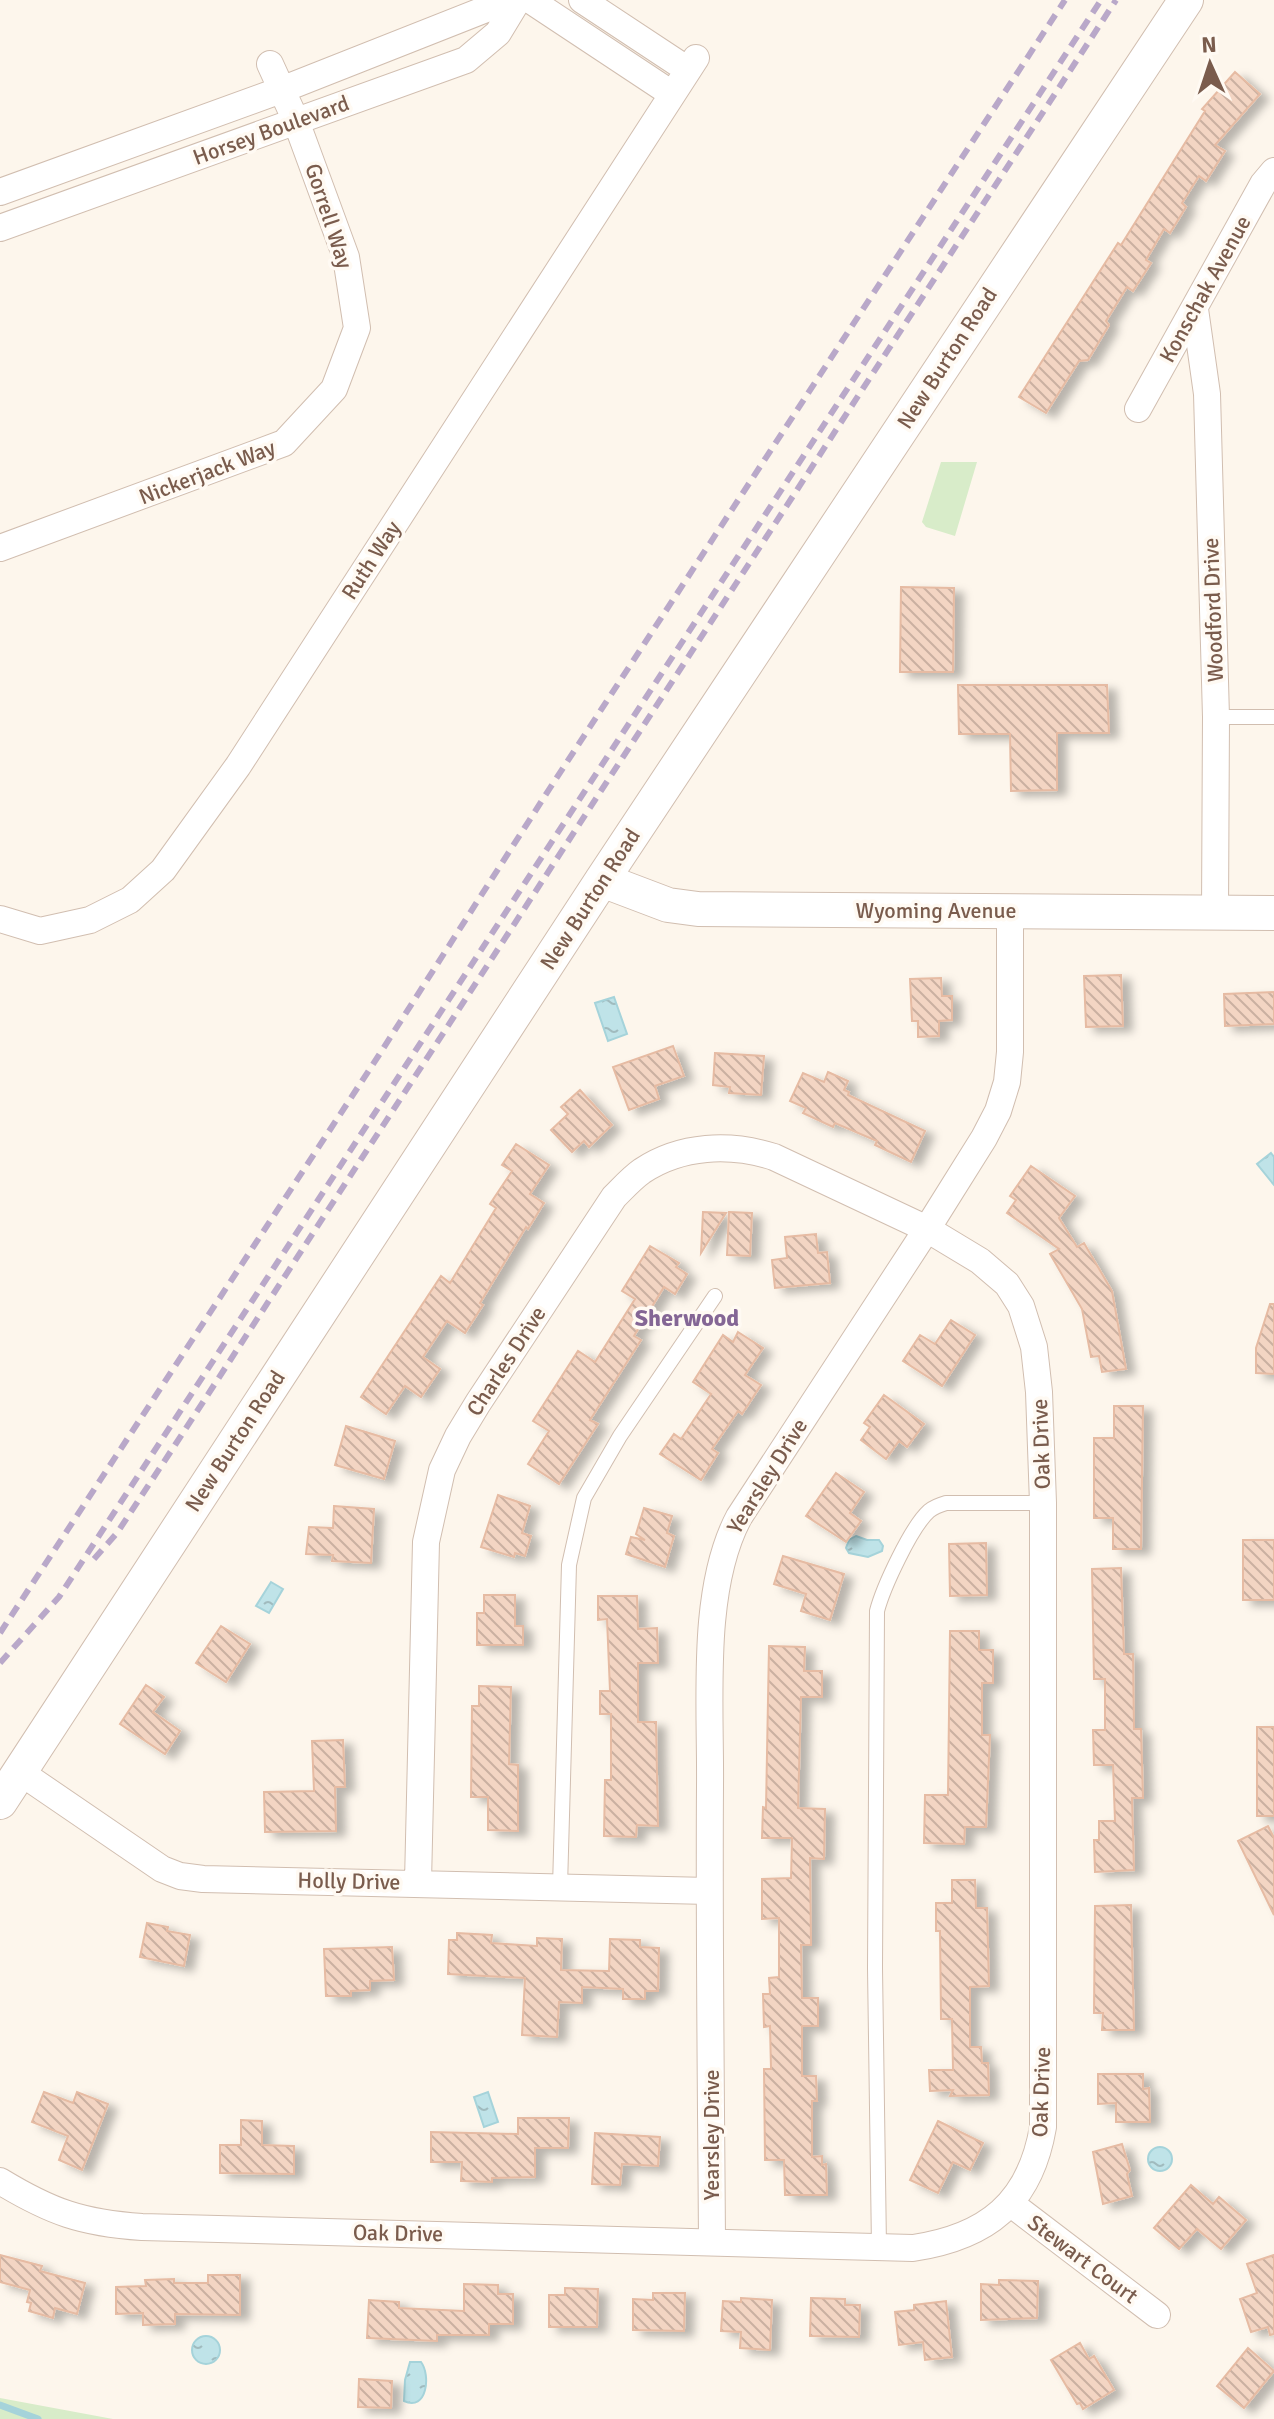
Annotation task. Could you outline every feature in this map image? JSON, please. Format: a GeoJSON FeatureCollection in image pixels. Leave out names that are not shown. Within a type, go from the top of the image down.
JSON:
{"type":"FeatureCollection","features":[{"type":"Feature","properties":{"kind":"street","name":"Horsey Boulevard"},"geometry":{"type":"LineString","coordinates":[[0,192],[281,90],[509,0]]}},
{"type":"Feature","properties":{"kind":"street","name":"Horsey Boulevard"},"geometry":{"type":"LineString","coordinates":[[0,228],[466,60],[498,33],[518,0]]}},
{"type":"Feature","properties":{"kind":"street"},"geometry":{"type":"LineString","coordinates":[[530,0],[672,94]]}},
{"type":"Feature","properties":{"kind":"street","name":"Ruth Way"},"geometry":{"type":"LineString","coordinates":[[0,919],[40,931],[90,920],[130,900],[163,870],[238,766],[692,64],[582,0]]}},
{"type":"Feature","properties":{"kind":"street","name":"New Burton Road"},"geometry":{"type":"LineString","coordinates":[[0,1802],[602,880],[1186,0]]}},
{"type":"Feature","properties":{"kind":"street","name":"Gorrell Way"},"geometry":{"type":"LineString","coordinates":[[270,64],[330,207],[346,257],[357,328]]}},
{"type":"Feature","properties":{"kind":"street","name":"Konschak Avenue"},"geometry":{"type":"LineString","coordinates":[[1138,409],[1270,182]]}},
{"type":"Feature","properties":{"kind":"street","name":"Woodford Drive"},"geometry":{"type":"LineString","coordinates":[[1195,309],[1207,394],[1216,717],[1215,912]]}},
{"type":"Feature","properties":{"kind":"street","name":"Nickerjack Way"},"geometry":{"type":"LineString","coordinates":[[0,548],[284,443],[334,389],[357,328]]}},
{"type":"Feature","properties":{"kind":"street","name":"Wyoming Avenue"},"geometry":{"type":"LineString","coordinates":[[602,880],[668,905],[698,909],[1274,913]]}},
{"type":"Feature","properties":{"kind":"street","name":"Yearsley Drive"},"geometry":{"type":"LineString","coordinates":[[712,2241],[709,1891],[712,1646],[718,1571],[726,1542],[753,1494],[927,1229],[998,1111],[1007,1082],[1010,1052],[1010,910]]}},
{"type":"Feature","properties":{"kind":"street","name":"Charles Drive"},"geometry":{"type":"LineString","coordinates":[[418,1882],[426,1542],[442,1470],[478,1403],[614,1197],[639,1173],[664,1158],[726,1147],[751,1149],[927,1229]]}},
{"type":"Feature","properties":{"kind":"street","name":"Oak Drive"},"geometry":{"type":"LineString","coordinates":[[0,2181],[49,2208],[78,2219],[105,2224],[913,2248],[947,2243],[976,2231],[1010,2203],[1029,2176],[1043,2127],[1043,1503],[1038,1377],[1034,1347],[1021,1306],[1007,1284],[980,1261],[927,1229]]}},
{"type":"Feature","properties":{"kind":"street","name":"Holly Drive"},"geometry":{"type":"LineString","coordinates":[[20,1772],[162,1869],[180,1876],[709,1891]]}},
{"type":"Feature","properties":{"kind":"street","name":"Stewart Court"},"geometry":{"type":"LineString","coordinates":[[1010,2203],[1157,2315]]}},
{"type":"Feature","properties":{"kind":"lane"},"geometry":{"type":"LineString","coordinates":[[1216,717],[1274,717]]}},
{"type":"Feature","properties":{"kind":"lane"},"geometry":{"type":"LineString","coordinates":[[560,1887],[569,1565],[584,1498],[620,1436],[715,1296]]}},
{"type":"Feature","properties":{"kind":"lane"},"geometry":{"type":"LineString","coordinates":[[879,2247],[875,1938],[877,1611],[881,1593],[921,1519],[932,1508],[946,1503],[1043,1503]]}},
{"type":"Feature","properties":{"kind":"green space"},"geometry":{"type":"Polygon","coordinates":[[[941,462],[977,462],[955,536],[926,527],[922,522],[941,462]]]}},
{"type":"Feature","properties":{"kind":"green space"},"geometry":{"type":"Polygon","coordinates":[[[0,2398],[113,2419],[0,2419],[0,2398]]]}},
{"type":"Feature","properties":{"kind":"water"},"geometry":{"type":"Polygon","coordinates":[[[614,997],[627,1034],[608,1041],[595,1003],[614,997]]]}},
{"type":"Feature","properties":{"kind":"water"},"geometry":{"type":"Polygon","coordinates":[[[1271,1153],[1274,1157],[1274,1185],[1257,1164],[1271,1153]]]}},
{"type":"Feature","properties":{"kind":"water"},"geometry":{"type":"Polygon","coordinates":[[[856,1536],[879,1540],[882,1551],[868,1557],[849,1553],[846,1548],[849,1540],[856,1536]]]}},
{"type":"Feature","properties":{"kind":"water"},"geometry":{"type":"Polygon","coordinates":[[[271,1582],[283,1589],[269,1613],[256,1606],[271,1582]]]}},
{"type":"Feature","properties":{"kind":"water"},"geometry":{"type":"Polygon","coordinates":[[[488,2092],[498,2122],[484,2127],[474,2097],[488,2092]]]}},
{"type":"Feature","properties":{"kind":"water"},"geometry":{"type":"Polygon","coordinates":[[[1160,2147],[1171,2154],[1172,2159],[1165,2170],[1160,2171],[1149,2164],[1148,2159],[1155,2148],[1160,2147]]]}},
{"type":"Feature","properties":{"kind":"water"},"geometry":{"type":"Polygon","coordinates":[[[206,2336],[216,2340],[220,2350],[216,2360],[206,2364],[196,2360],[192,2350],[196,2340],[206,2336]]]}},
{"type":"Feature","properties":{"kind":"water"},"geometry":{"type":"Polygon","coordinates":[[[410,2362],[421,2362],[426,2375],[422,2397],[412,2403],[404,2401],[410,2362]]]}},
{"type":"Feature","properties":{"kind":"building"},"geometry":{"type":"Polygon","coordinates":[[[1235,72],[1260,94],[1215,145],[1225,151],[1206,181],[1199,176],[1182,203],[1186,207],[1170,233],[1164,229],[1146,260],[1151,263],[1133,291],[1127,287],[1106,321],[1109,325],[1088,360],[1079,361],[1046,413],[1019,397],[1118,243],[1121,245],[1205,111],[1202,109],[1235,72]]]}},
{"type":"Feature","properties":{"kind":"building"},"geometry":{"type":"Polygon","coordinates":[[[901,587],[954,588],[953,672],[900,672],[901,587]]]}},
{"type":"Feature","properties":{"kind":"building"},"geometry":{"type":"Polygon","coordinates":[[[958,685],[1107,685],[1109,733],[1057,733],[1057,790],[1011,791],[1010,734],[959,734],[958,685]]]}},
{"type":"Feature","properties":{"kind":"building"},"geometry":{"type":"Polygon","coordinates":[[[1121,975],[1123,1026],[1086,1027],[1084,976],[1121,975]]]}},
{"type":"Feature","properties":{"kind":"building"},"geometry":{"type":"Polygon","coordinates":[[[941,978],[942,996],[952,996],[952,1020],[939,1021],[939,1036],[918,1037],[918,1021],[912,1021],[910,979],[941,978]]]}},
{"type":"Feature","properties":{"kind":"building"},"geometry":{"type":"Polygon","coordinates":[[[1274,992],[1274,1024],[1225,1026],[1224,994],[1274,992]]]}},
{"type":"Feature","properties":{"kind":"building"},"geometry":{"type":"Polygon","coordinates":[[[673,1046],[684,1076],[655,1086],[659,1099],[629,1110],[613,1067],[673,1046]]]}},
{"type":"Feature","properties":{"kind":"building"},"geometry":{"type":"Polygon","coordinates":[[[715,1053],[764,1056],[761,1095],[729,1093],[730,1087],[713,1085],[715,1053]]]}},
{"type":"Feature","properties":{"kind":"building"},"geometry":{"type":"Polygon","coordinates":[[[828,1072],[848,1081],[844,1090],[849,1092],[848,1095],[925,1131],[911,1162],[875,1145],[877,1141],[835,1123],[833,1127],[803,1113],[806,1108],[790,1101],[803,1073],[824,1082],[828,1072]]]}},
{"type":"Feature","properties":{"kind":"building"},"geometry":{"type":"Polygon","coordinates":[[[580,1090],[612,1125],[589,1147],[584,1141],[572,1152],[551,1130],[568,1114],[561,1107],[580,1090]]]}},
{"type":"Feature","properties":{"kind":"building"},"geometry":{"type":"Polygon","coordinates":[[[516,1144],[549,1165],[530,1194],[544,1203],[528,1229],[526,1227],[465,1333],[447,1321],[423,1357],[440,1369],[421,1397],[405,1386],[386,1414],[361,1397],[441,1276],[450,1283],[496,1208],[490,1204],[512,1171],[502,1165],[516,1144]]]}},
{"type":"Feature","properties":{"kind":"building"},"geometry":{"type":"Polygon","coordinates":[[[1031,1166],[1075,1196],[1059,1218],[1077,1247],[1084,1243],[1112,1291],[1126,1369],[1102,1372],[1099,1356],[1091,1357],[1082,1309],[1050,1254],[1059,1249],[1007,1213],[1016,1200],[1010,1196],[1031,1166]]]}},
{"type":"Feature","properties":{"kind":"building"},"geometry":{"type":"Polygon","coordinates":[[[703,1212],[726,1213],[701,1253],[703,1212]]]}},
{"type":"Feature","properties":{"kind":"building"},"geometry":{"type":"Polygon","coordinates":[[[729,1212],[752,1213],[750,1256],[727,1255],[729,1212]]]}},
{"type":"Feature","properties":{"kind":"building"},"geometry":{"type":"Polygon","coordinates":[[[816,1234],[818,1253],[827,1252],[830,1283],[775,1288],[772,1260],[787,1258],[785,1237],[816,1234]]]}},
{"type":"Feature","properties":{"kind":"building"},"geometry":{"type":"Polygon","coordinates":[[[650,1246],[679,1263],[676,1267],[687,1274],[675,1294],[664,1287],[634,1336],[641,1340],[590,1420],[598,1424],[559,1484],[528,1464],[549,1431],[533,1421],[578,1351],[595,1362],[635,1299],[622,1291],[650,1246]]]}},
{"type":"Feature","properties":{"kind":"building"},"geometry":{"type":"Polygon","coordinates":[[[1270,1304],[1274,1304],[1274,1374],[1256,1373],[1256,1348],[1270,1304]]]}},
{"type":"Feature","properties":{"kind":"building"},"geometry":{"type":"Polygon","coordinates":[[[951,1320],[975,1335],[942,1386],[903,1361],[920,1335],[935,1344],[951,1320]]]}},
{"type":"Feature","properties":{"kind":"building"},"geometry":{"type":"Polygon","coordinates":[[[738,1332],[763,1348],[745,1375],[761,1385],[742,1414],[738,1411],[712,1449],[718,1453],[701,1480],[660,1454],[674,1434],[681,1439],[711,1394],[693,1382],[723,1335],[733,1342],[738,1332]]]}},
{"type":"Feature","properties":{"kind":"building"},"geometry":{"type":"Polygon","coordinates":[[[884,1395],[924,1424],[907,1447],[899,1441],[886,1459],[861,1440],[870,1427],[864,1423],[884,1395]]]}},
{"type":"Feature","properties":{"kind":"building"},"geometry":{"type":"Polygon","coordinates":[[[1114,1406],[1143,1406],[1141,1549],[1113,1549],[1113,1518],[1094,1518],[1094,1438],[1114,1438],[1114,1406]]]}},
{"type":"Feature","properties":{"kind":"building"},"geometry":{"type":"Polygon","coordinates":[[[346,1426],[395,1441],[384,1479],[335,1465],[346,1426]]]}},
{"type":"Feature","properties":{"kind":"building"},"geometry":{"type":"Polygon","coordinates":[[[836,1473],[864,1492],[850,1513],[861,1521],[846,1542],[806,1516],[836,1473]]]}},
{"type":"Feature","properties":{"kind":"building"},"geometry":{"type":"Polygon","coordinates":[[[498,1495],[530,1506],[522,1533],[531,1536],[525,1556],[515,1553],[514,1557],[481,1547],[498,1495]]]}},
{"type":"Feature","properties":{"kind":"building"},"geometry":{"type":"Polygon","coordinates":[[[334,1506],[374,1509],[371,1563],[332,1561],[333,1555],[306,1554],[309,1527],[333,1528],[334,1506]]]}},
{"type":"Feature","properties":{"kind":"building"},"geometry":{"type":"Polygon","coordinates":[[[644,1508],[672,1516],[667,1533],[674,1536],[665,1567],[626,1554],[631,1537],[645,1540],[636,1534],[644,1508]]]}},
{"type":"Feature","properties":{"kind":"building"},"geometry":{"type":"Polygon","coordinates":[[[1243,1540],[1274,1540],[1274,1600],[1243,1600],[1243,1540]]]}},
{"type":"Feature","properties":{"kind":"building"},"geometry":{"type":"Polygon","coordinates":[[[986,1543],[987,1595],[950,1596],[949,1544],[986,1543]]]}},
{"type":"Feature","properties":{"kind":"building"},"geometry":{"type":"Polygon","coordinates":[[[783,1556],[844,1574],[830,1620],[801,1611],[806,1594],[774,1584],[783,1556]]]}},
{"type":"Feature","properties":{"kind":"building"},"geometry":{"type":"Polygon","coordinates":[[[1121,1568],[1124,1654],[1133,1654],[1134,1729],[1141,1729],[1143,1798],[1132,1798],[1134,1870],[1095,1872],[1094,1840],[1099,1840],[1099,1821],[1115,1821],[1113,1765],[1094,1765],[1093,1730],[1105,1730],[1105,1679],[1094,1679],[1092,1569],[1121,1568]]]}},
{"type":"Feature","properties":{"kind":"building"},"geometry":{"type":"Polygon","coordinates":[[[484,1595],[515,1595],[515,1626],[523,1626],[523,1645],[477,1645],[477,1613],[484,1613],[484,1595]]]}},
{"type":"Feature","properties":{"kind":"building"},"geometry":{"type":"Polygon","coordinates":[[[598,1596],[637,1596],[638,1629],[657,1628],[658,1663],[638,1663],[638,1722],[656,1722],[658,1826],[637,1825],[636,1837],[604,1836],[605,1780],[611,1780],[611,1714],[600,1714],[600,1691],[610,1691],[607,1619],[598,1620],[598,1596]]]}},
{"type":"Feature","properties":{"kind":"building"},"geometry":{"type":"Polygon","coordinates":[[[221,1626],[250,1644],[226,1682],[196,1663],[221,1626]]]}},
{"type":"Feature","properties":{"kind":"building"},"geometry":{"type":"Polygon","coordinates":[[[950,1631],[979,1631],[979,1650],[993,1650],[993,1683],[982,1683],[982,1735],[990,1735],[986,1827],[965,1827],[964,1844],[924,1843],[925,1795],[948,1795],[950,1631]]]}},
{"type":"Feature","properties":{"kind":"building"},"geometry":{"type":"Polygon","coordinates":[[[769,1646],[805,1647],[804,1671],[822,1671],[822,1697],[801,1697],[798,1808],[825,1809],[824,1859],[810,1858],[811,1945],[801,1945],[802,1998],[818,1998],[818,2026],[802,2026],[802,2076],[816,2076],[817,2101],[812,2101],[812,2157],[822,2156],[822,2165],[826,2164],[827,2195],[785,2195],[784,2160],[765,2160],[764,2069],[771,2069],[770,2026],[764,2027],[763,1994],[770,1994],[769,1978],[779,1977],[779,1918],[762,1919],[762,1879],[791,1878],[792,1838],[762,1838],[763,1807],[766,1808],[769,1646]]]}},
{"type":"Feature","properties":{"kind":"building"},"geometry":{"type":"Polygon","coordinates":[[[146,1685],[164,1697],[153,1712],[180,1731],[165,1754],[120,1724],[146,1685]]]}},
{"type":"Feature","properties":{"kind":"building"},"geometry":{"type":"Polygon","coordinates":[[[479,1686],[511,1687],[509,1764],[518,1765],[518,1831],[488,1830],[488,1797],[471,1797],[472,1706],[479,1706],[479,1686]]]}},
{"type":"Feature","properties":{"kind":"building"},"geometry":{"type":"Polygon","coordinates":[[[1257,1727],[1274,1727],[1274,1816],[1257,1816],[1257,1727]]]}},
{"type":"Feature","properties":{"kind":"building"},"geometry":{"type":"Polygon","coordinates":[[[343,1740],[345,1787],[335,1787],[336,1831],[265,1832],[264,1792],[314,1791],[312,1741],[343,1740]]]}},
{"type":"Feature","properties":{"kind":"building"},"geometry":{"type":"Polygon","coordinates":[[[1268,1826],[1274,1838],[1274,1915],[1238,1841],[1268,1826]]]}},
{"type":"Feature","properties":{"kind":"building"},"geometry":{"type":"Polygon","coordinates":[[[952,1880],[975,1880],[976,1908],[987,1908],[989,1986],[970,1987],[970,2047],[981,2047],[982,2063],[988,2063],[989,2095],[950,2096],[953,2090],[930,2091],[929,2070],[953,2070],[952,2019],[941,2019],[940,1931],[936,1931],[936,1903],[952,1903],[952,1880]]]}},
{"type":"Feature","properties":{"kind":"building"},"geometry":{"type":"Polygon","coordinates":[[[1131,1905],[1134,2030],[1102,2030],[1103,2013],[1094,2013],[1095,1906],[1131,1905]]]}},
{"type":"Feature","properties":{"kind":"building"},"geometry":{"type":"Polygon","coordinates":[[[147,1923],[190,1935],[184,1966],[140,1957],[147,1923]]]}},
{"type":"Feature","properties":{"kind":"building"},"geometry":{"type":"Polygon","coordinates":[[[457,1933],[492,1935],[491,1943],[537,1946],[537,1938],[562,1939],[561,1970],[609,1971],[610,1939],[640,1940],[640,1947],[659,1948],[658,1991],[645,1991],[645,1999],[623,1999],[623,1989],[582,1987],[582,2003],[559,2002],[557,2037],[522,2035],[525,1978],[448,1974],[449,1940],[457,1940],[457,1933]]]}},
{"type":"Feature","properties":{"kind":"building"},"geometry":{"type":"Polygon","coordinates":[[[392,1947],[394,1980],[370,1981],[370,1990],[351,1991],[351,1996],[326,1996],[324,1949],[392,1947]]]}},
{"type":"Feature","properties":{"kind":"building"},"geometry":{"type":"Polygon","coordinates":[[[1098,2074],[1143,2074],[1143,2089],[1149,2088],[1150,2122],[1116,2122],[1116,2103],[1098,2104],[1098,2074]]]}},
{"type":"Feature","properties":{"kind":"building"},"geometry":{"type":"Polygon","coordinates":[[[44,2092],[73,2103],[77,2092],[108,2104],[82,2170],[59,2160],[68,2136],[32,2122],[44,2092]]]}},
{"type":"Feature","properties":{"kind":"building"},"geometry":{"type":"Polygon","coordinates":[[[518,2118],[569,2118],[568,2148],[535,2148],[535,2177],[492,2178],[492,2182],[461,2181],[462,2162],[431,2162],[431,2132],[518,2134],[518,2118]]]}},
{"type":"Feature","properties":{"kind":"building"},"geometry":{"type":"Polygon","coordinates":[[[241,2120],[262,2121],[262,2145],[294,2146],[294,2174],[220,2173],[220,2145],[241,2145],[241,2120]]]}},
{"type":"Feature","properties":{"kind":"building"},"geometry":{"type":"Polygon","coordinates":[[[938,2121],[983,2143],[970,2170],[953,2162],[938,2193],[910,2180],[938,2121]]]}},
{"type":"Feature","properties":{"kind":"building"},"geometry":{"type":"Polygon","coordinates":[[[595,2133],[660,2137],[658,2166],[622,2164],[620,2185],[592,2184],[595,2133]]]}},
{"type":"Feature","properties":{"kind":"building"},"geometry":{"type":"Polygon","coordinates":[[[1122,2144],[1130,2170],[1127,2174],[1132,2196],[1103,2204],[1093,2152],[1122,2144]]]}},
{"type":"Feature","properties":{"kind":"building"},"geometry":{"type":"Polygon","coordinates":[[[1191,2185],[1213,2204],[1219,2197],[1246,2220],[1221,2249],[1197,2229],[1179,2249],[1154,2228],[1191,2185]]]}},
{"type":"Feature","properties":{"kind":"building"},"geometry":{"type":"Polygon","coordinates":[[[0,2255],[42,2266],[40,2271],[85,2283],[77,2314],[55,2308],[53,2318],[29,2311],[31,2303],[27,2302],[30,2290],[0,2282],[0,2255]]]}},
{"type":"Feature","properties":{"kind":"building"},"geometry":{"type":"Polygon","coordinates":[[[1274,2255],[1274,2334],[1270,2335],[1268,2327],[1251,2332],[1240,2299],[1257,2293],[1247,2264],[1274,2255]]]}},
{"type":"Feature","properties":{"kind":"building"},"geometry":{"type":"Polygon","coordinates":[[[208,2275],[240,2275],[240,2315],[175,2314],[175,2324],[143,2325],[143,2313],[116,2314],[116,2287],[146,2286],[145,2280],[208,2283],[208,2275]]]}},
{"type":"Feature","properties":{"kind":"building"},"geometry":{"type":"Polygon","coordinates":[[[999,2280],[1038,2281],[1037,2318],[981,2320],[981,2284],[999,2285],[999,2280]]]}},
{"type":"Feature","properties":{"kind":"building"},"geometry":{"type":"Polygon","coordinates":[[[464,2284],[498,2285],[498,2294],[513,2294],[513,2324],[489,2324],[489,2335],[437,2335],[437,2341],[367,2338],[369,2300],[399,2302],[399,2308],[464,2311],[464,2284]]]}},
{"type":"Feature","properties":{"kind":"building"},"geometry":{"type":"Polygon","coordinates":[[[565,2288],[598,2289],[597,2327],[549,2327],[549,2295],[565,2295],[565,2288]]]}},
{"type":"Feature","properties":{"kind":"building"},"geometry":{"type":"Polygon","coordinates":[[[653,2293],[685,2293],[684,2331],[633,2330],[633,2299],[653,2300],[653,2293]]]}},
{"type":"Feature","properties":{"kind":"building"},"geometry":{"type":"Polygon","coordinates":[[[741,2298],[772,2300],[770,2350],[740,2348],[741,2332],[721,2331],[723,2301],[741,2302],[741,2298]]]}},
{"type":"Feature","properties":{"kind":"building"},"geometry":{"type":"Polygon","coordinates":[[[811,2298],[845,2299],[845,2305],[860,2305],[859,2337],[810,2336],[811,2298]]]}},
{"type":"Feature","properties":{"kind":"building"},"geometry":{"type":"Polygon","coordinates":[[[946,2301],[952,2357],[925,2360],[923,2342],[899,2345],[895,2312],[914,2310],[914,2305],[946,2301]]]}},
{"type":"Feature","properties":{"kind":"building"},"geometry":{"type":"Polygon","coordinates":[[[1080,2343],[1089,2359],[1094,2356],[1114,2390],[1083,2409],[1051,2360],[1080,2343]]]}},
{"type":"Feature","properties":{"kind":"building"},"geometry":{"type":"Polygon","coordinates":[[[1248,2348],[1274,2371],[1244,2408],[1217,2386],[1248,2348]]]}},
{"type":"Feature","properties":{"kind":"building"},"geometry":{"type":"Polygon","coordinates":[[[359,2379],[392,2381],[391,2408],[358,2407],[359,2379]]]}},
{"type":"Feature","properties":{"kind":"waterway"},"geometry":{"type":"LineString","coordinates":[[0,2405],[38,2419]]}},
{"type":"Feature","properties":{"kind":"railway"},"geometry":{"type":"LineString","coordinates":[[0,1633],[1065,0]]}},
{"type":"Feature","properties":{"kind":"railway"},"geometry":{"type":"LineString","coordinates":[[0,1663],[59,1597],[1101,0]]}},
{"type":"Feature","properties":{"kind":"railway"},"geometry":{"type":"LineString","coordinates":[[94,1559],[117,1533],[175,1445],[1116,0]]}},
{"type":"Feature","properties":{"kind":"district","name":"Sherwood"},"geometry":{"type":"Point","coordinates":[687,1318]}}]}
